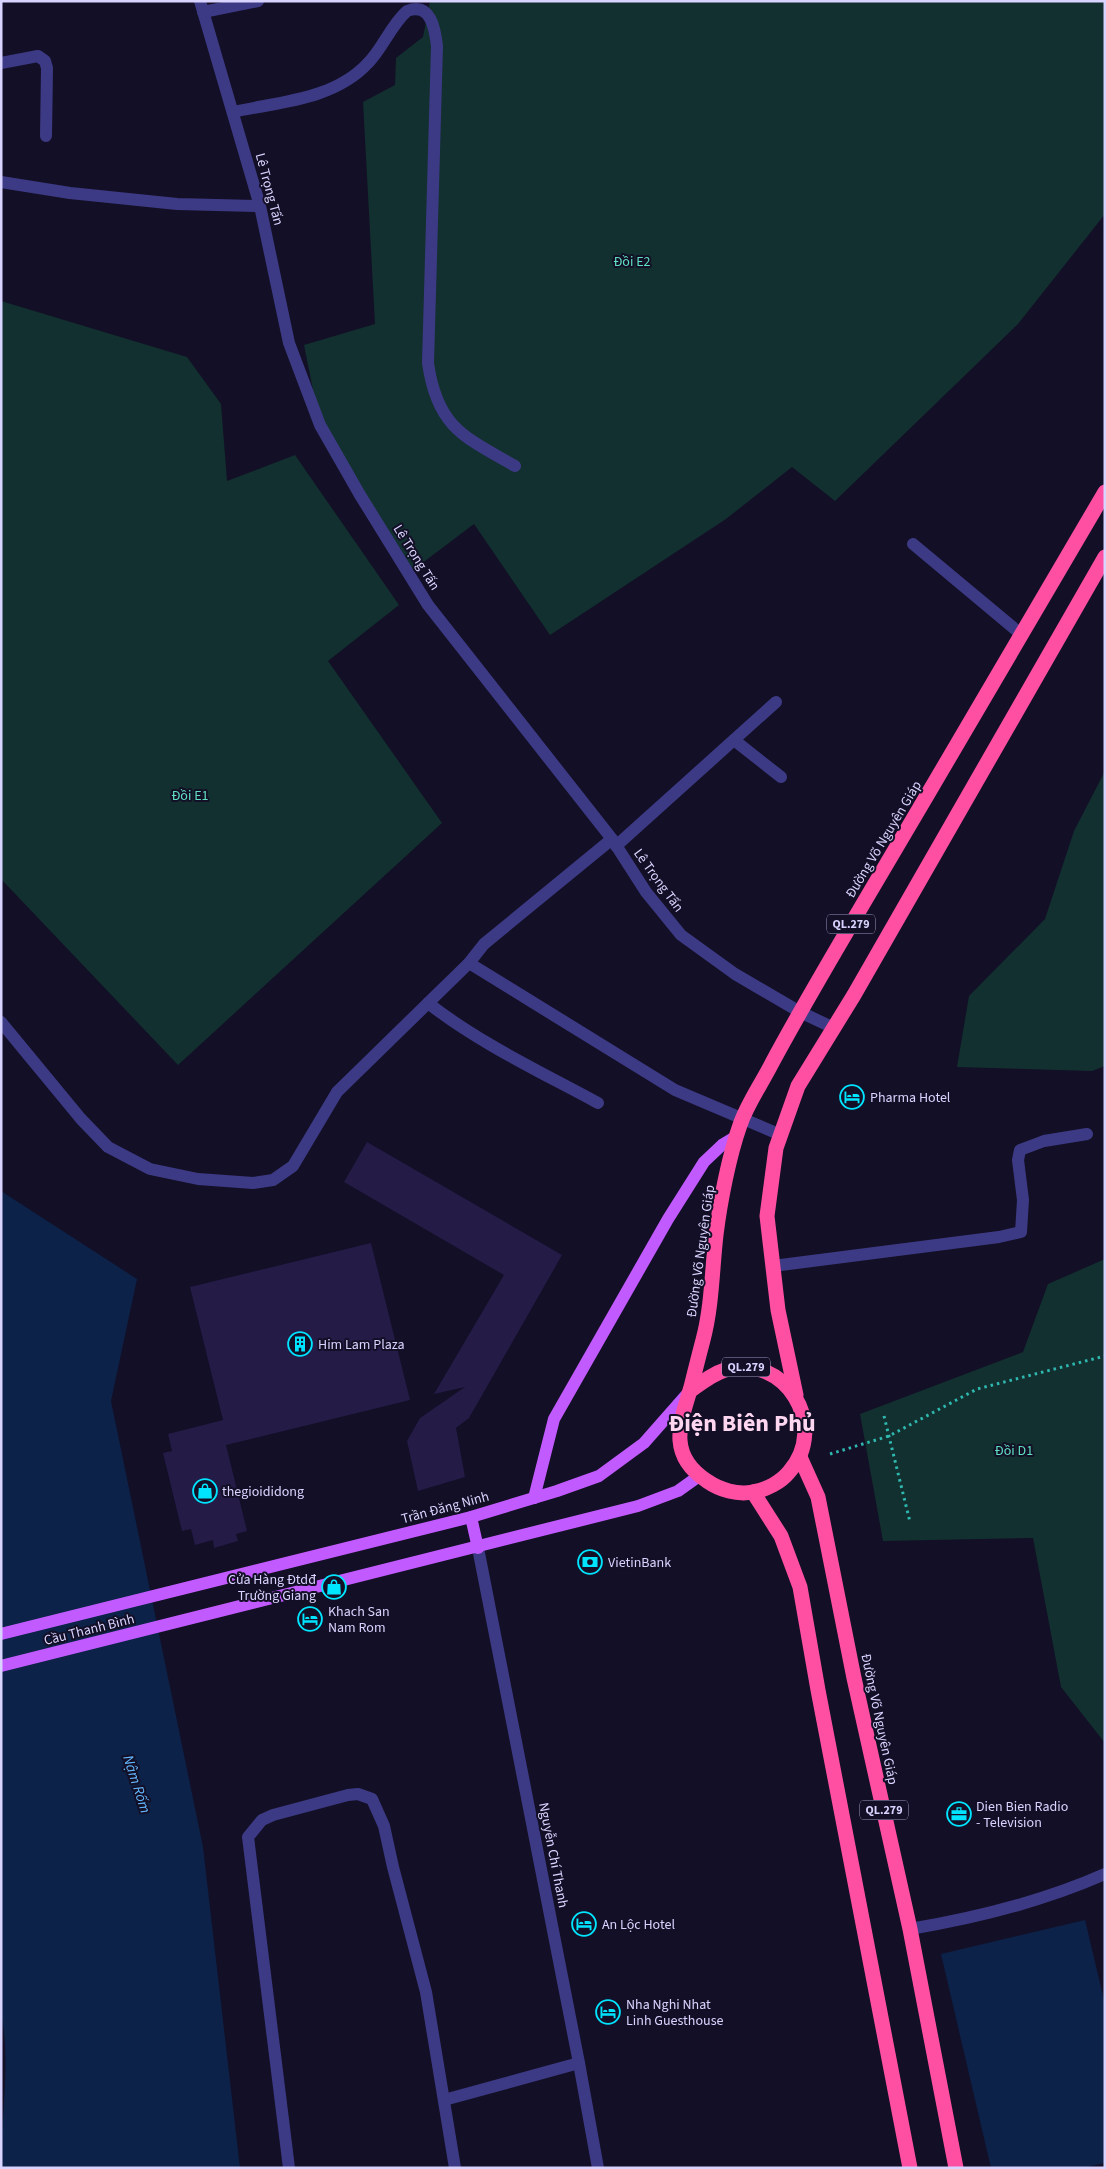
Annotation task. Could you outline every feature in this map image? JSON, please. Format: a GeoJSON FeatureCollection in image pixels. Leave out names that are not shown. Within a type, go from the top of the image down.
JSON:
{"type":"FeatureCollection","features":[{"type":"Feature","properties":{"kind":"highway","name":"Đường Võ Nguyên Giáp"},"geometry":{"type":"LineString","coordinates":[[690,1391],[707,1323],[716,1232],[742,1120],[800,1012],[1105,492]]}},
{"type":"Feature","properties":{"kind":"highway","name":"QL.279"},"geometry":{"type":"LineString","coordinates":[[797,1399],[785,1383],[768,1372],[748,1367],[728,1369],[708,1377],[690,1391],[679,1425],[680,1444],[687,1462],[699,1476],[715,1487],[733,1492],[753,1492],[772,1486],[788,1473],[800,1457],[805,1438],[804,1418],[797,1399],[778,1310],[767,1216],[776,1148],[798,1086],[834,1028],[1105,556]]}},
{"type":"Feature","properties":{"kind":"highway","name":"Đường Võ Nguyên Giáp"},"geometry":{"type":"LineString","coordinates":[[800,1457],[818,1497],[854,1678],[910,1929],[956,2168]]}},
{"type":"Feature","properties":{"kind":"highway","name":"QL.279"},"geometry":{"type":"LineString","coordinates":[[753,1492],[781,1536],[800,1588],[910,2168]]}},
{"type":"Feature","properties":{"kind":"main road"},"geometry":{"type":"LineString","coordinates":[[534,1498],[554,1418],[668,1219],[704,1162],[722,1145],[737,1136]]}},
{"type":"Feature","properties":{"kind":"main road","name":"Trần Đăng Ninh"},"geometry":{"type":"LineString","coordinates":[[176,1591],[471,1517],[599,1476],[644,1443],[690,1391]]}},
{"type":"Feature","properties":{"kind":"main road"},"geometry":{"type":"LineString","coordinates":[[471,1517],[478,1548],[638,1506],[678,1490],[699,1476]]}},
{"type":"Feature","properties":{"kind":"main road","name":"Cầu Thanh Bình"},"geometry":{"type":"LineString","coordinates":[[1,1666],[478,1548]]}},
{"type":"Feature","properties":{"kind":"main road","name":"Cầu Thanh Bình"},"geometry":{"type":"LineString","coordinates":[[1,1634],[176,1591]]}},
{"type":"Feature","properties":{"kind":"street"},"geometry":{"type":"LineString","coordinates":[[202,7],[258,1]]}},
{"type":"Feature","properties":{"kind":"street","name":"Lê Trọng Tấn"},"geometry":{"type":"LineString","coordinates":[[202,7],[260,206],[289,342],[320,425],[360,495],[428,604],[614,842],[646,892],[681,935],[735,974],[800,1012],[834,1028]]}},
{"type":"Feature","properties":{"kind":"street"},"geometry":{"type":"LineString","coordinates":[[233,112],[312,96],[342,84],[367,64],[407,11],[419,9],[428,14],[436,35],[437,46],[428,363],[431,382],[435,397],[444,414],[466,439],[515,466]]}},
{"type":"Feature","properties":{"kind":"street"},"geometry":{"type":"LineString","coordinates":[[1,63],[38,56],[45,61],[48,68],[46,136]]}},
{"type":"Feature","properties":{"kind":"street"},"geometry":{"type":"LineString","coordinates":[[1,182],[70,194],[177,204],[260,206]]}},
{"type":"Feature","properties":{"kind":"street"},"geometry":{"type":"LineString","coordinates":[[913,544],[1022,635]]}},
{"type":"Feature","properties":{"kind":"street"},"geometry":{"type":"LineString","coordinates":[[1,1022],[81,1119],[108,1147],[150,1169],[198,1179],[253,1183],[273,1180],[293,1166],[337,1092],[469,963],[484,944],[614,842],[776,702]]}},
{"type":"Feature","properties":{"kind":"street"},"geometry":{"type":"LineString","coordinates":[[734,740],[781,777]]}},
{"type":"Feature","properties":{"kind":"street"},"geometry":{"type":"LineString","coordinates":[[469,963],[675,1090],[742,1120],[781,1134]]}},
{"type":"Feature","properties":{"kind":"street"},"geometry":{"type":"LineString","coordinates":[[428,1003],[448,1019],[478,1037],[598,1104]]}},
{"type":"Feature","properties":{"kind":"street"},"geometry":{"type":"LineString","coordinates":[[773,1266],[990,1238],[1021,1232],[1023,1200],[1018,1160],[1020,1150],[1044,1141],[1087,1134]]}},
{"type":"Feature","properties":{"kind":"street","name":"Nguyễn Chí Thanh"},"geometry":{"type":"LineString","coordinates":[[478,1548],[598,2168]]}},
{"type":"Feature","properties":{"kind":"street"},"geometry":{"type":"LineString","coordinates":[[289,2168],[248,1837],[262,1820],[273,1815],[358,1794],[372,1798],[384,1826],[426,1992],[455,2168]]}},
{"type":"Feature","properties":{"kind":"street"},"geometry":{"type":"LineString","coordinates":[[910,1929],[968,1918],[1075,1887],[1105,1874]]}},
{"type":"Feature","properties":{"kind":"street"},"geometry":{"type":"LineString","coordinates":[[444,2100],[579,2063]]}},
{"type":"Feature","properties":{"kind":"path"},"geometry":{"type":"LineString","coordinates":[[830,1454],[889,1436],[977,1389],[1105,1356]]}},
{"type":"Feature","properties":{"kind":"path"},"geometry":{"type":"LineString","coordinates":[[884,1416],[910,1522]]}},
{"type":"Feature","properties":{"kind":"green space","name":"Đồi E2"},"geometry":{"type":"Polygon","coordinates":[[[430,1],[1105,1],[1105,214],[1018,324],[835,501],[792,467],[726,519],[550,635],[474,524],[409,573],[320,425],[304,345],[375,324],[363,102],[395,85],[396,58],[423,37],[430,1]]]}},
{"type":"Feature","properties":{"kind":"green space","name":"Đồi E1"},"geometry":{"type":"Polygon","coordinates":[[[1,301],[187,357],[221,404],[227,481],[295,455],[399,605],[328,661],[442,823],[178,1065],[1,879],[1,301]]]}},
{"type":"Feature","properties":{"kind":"green space"},"geometry":{"type":"Polygon","coordinates":[[[1105,771],[1105,1066],[1092,1071],[957,1067],[969,996],[1045,919],[1074,831],[1105,771]]]}},
{"type":"Feature","properties":{"kind":"green space","name":"Đồi D1"},"geometry":{"type":"Polygon","coordinates":[[[1105,1259],[1105,1743],[1061,1687],[1033,1538],[883,1541],[860,1414],[1023,1352],[1048,1284],[1105,1259]]]}},
{"type":"Feature","properties":{"kind":"water","name":"Nậm Rốm"},"geometry":{"type":"Polygon","coordinates":[[[1,1191],[137,1279],[111,1401],[203,1847],[240,2168],[1,2168],[5,2051],[1,2012],[1,1191]]]}},
{"type":"Feature","properties":{"kind":"water"},"geometry":{"type":"Polygon","coordinates":[[[1085,1920],[1105,2004],[1105,2163],[1083,2168],[991,2168],[941,1954],[1085,1920]]]}},
{"type":"Feature","properties":{"kind":"building"},"geometry":{"type":"Polygon","coordinates":[[[367,1142],[562,1255],[469,1418],[456,1428],[465,1477],[418,1491],[407,1441],[420,1418],[465,1387],[434,1394],[504,1275],[344,1182],[367,1142]]]}},
{"type":"Feature","properties":{"kind":"building","name":"Him Lam Plaza"},"geometry":{"type":"Polygon","coordinates":[[[371,1243],[410,1400],[226,1445],[247,1531],[236,1534],[238,1541],[214,1548],[213,1540],[195,1545],[191,1529],[182,1531],[163,1453],[172,1451],[168,1434],[223,1420],[190,1287],[371,1243]]]}},
{"type":"Feature","properties":{"kind":"place","name":"Pharma Hotel"},"geometry":{"type":"Point","coordinates":[852,1097]}},
{"type":"Feature","properties":{"kind":"place","name":"Him Lam Plaza"},"geometry":{"type":"Point","coordinates":[300,1344]}},
{"type":"Feature","properties":{"kind":"place","name":"thegioididong"},"geometry":{"type":"Point","coordinates":[205,1491]}},
{"type":"Feature","properties":{"kind":"place","name":"VietinBank"},"geometry":{"type":"Point","coordinates":[590,1562]}},
{"type":"Feature","properties":{"kind":"place","name":"Cửa Hàng Đtdđ Trường Giang"},"geometry":{"type":"Point","coordinates":[334,1587]}},
{"type":"Feature","properties":{"kind":"place","name":"Khach San Nam Rom"},"geometry":{"type":"Point","coordinates":[310,1619]}},
{"type":"Feature","properties":{"kind":"place","name":"Dien Bien Radio - Television"},"geometry":{"type":"Point","coordinates":[959,1814]}},
{"type":"Feature","properties":{"kind":"place","name":"An Lộc Hotel"},"geometry":{"type":"Point","coordinates":[584,1924]}},
{"type":"Feature","properties":{"kind":"place","name":"Nha Nghi Nhat Linh Guesthouse"},"geometry":{"type":"Point","coordinates":[608,2012]}},
{"type":"Feature","properties":{"kind":"district","name":"Điện Biên Phủ"},"geometry":{"type":"Point","coordinates":[742,1423]}}]}
